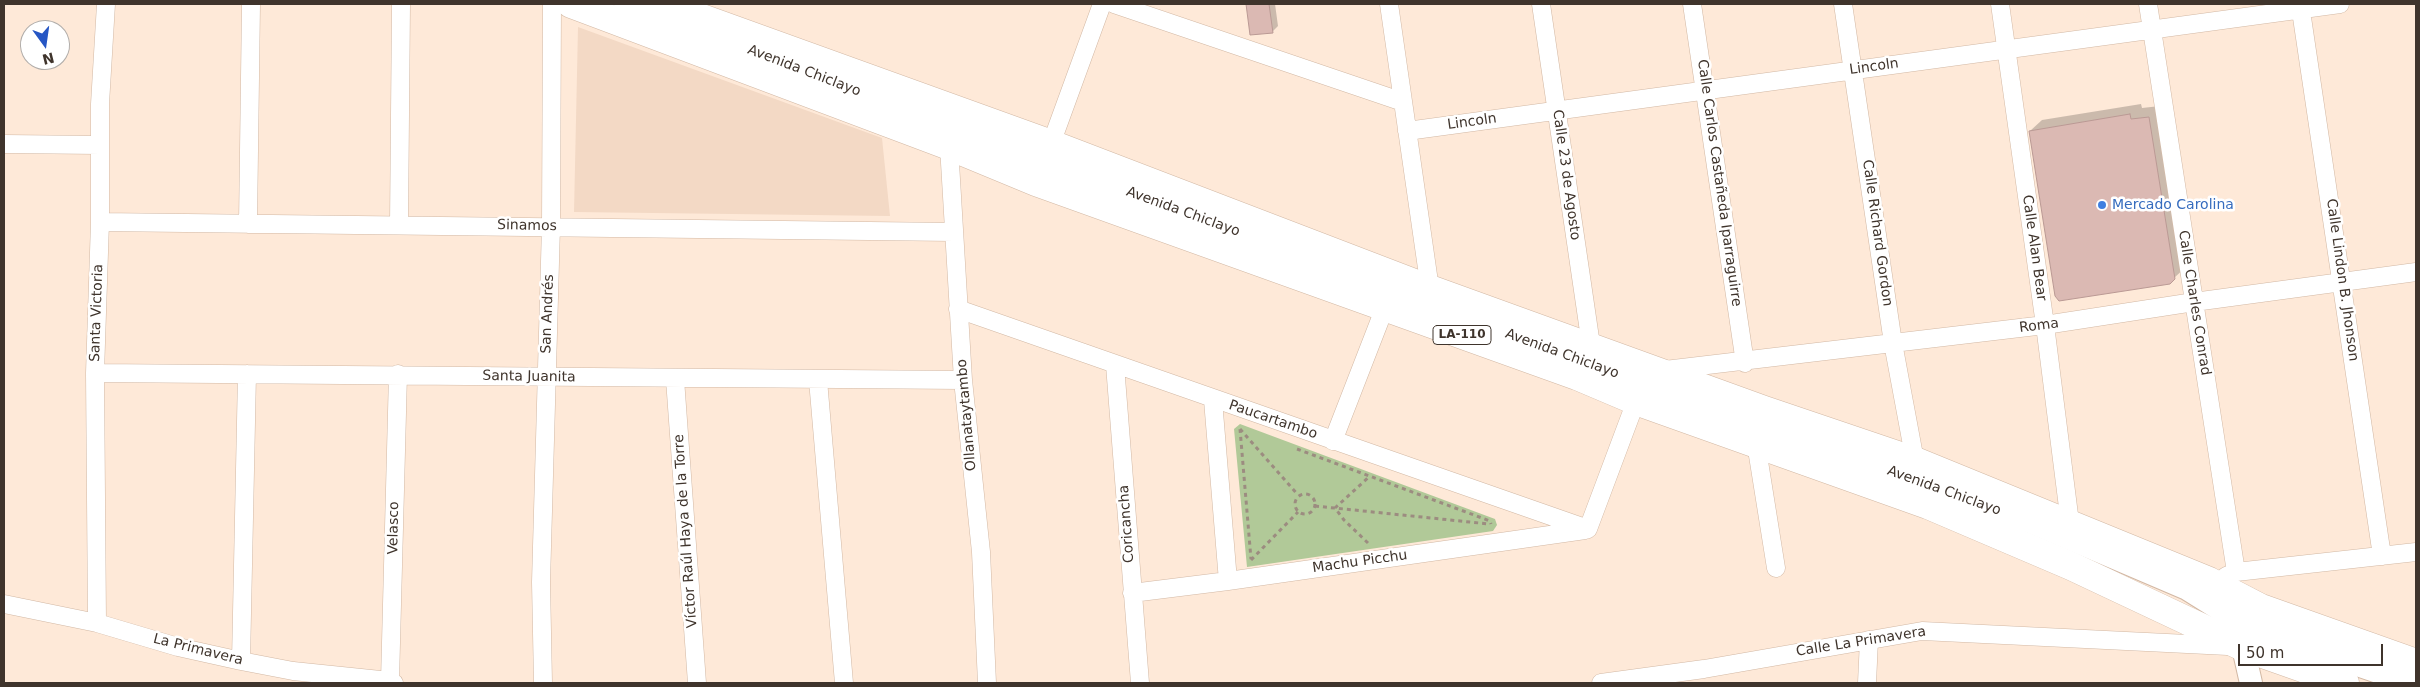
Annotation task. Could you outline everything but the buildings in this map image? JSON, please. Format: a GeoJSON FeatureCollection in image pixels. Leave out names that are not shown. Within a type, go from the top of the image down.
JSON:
{"type":"FeatureCollection","features":[{"type":"Feature","properties":{"kind":"main road","name":"Avenida Chiclayo"},"geometry":{"type":"LineString","coordinates":[[571,4],[949,146],[1036,182],[1577,376],[1648,386],[1764,410],[1915,461],[2209,581],[2261,608],[2416,663]]}},
{"type":"Feature","properties":{"kind":"main road","name":"Avenida Chiclayo"},"geometry":{"type":"LineString","coordinates":[[663,4],[1051,144],[1430,289],[1591,346],[1648,386],[1756,443],[1928,505],[2071,566],[2243,646],[2345,683]]}},
{"type":"Feature","properties":{"kind":"street","name":"Santa Victoria"},"geometry":{"type":"LineString","coordinates":[[97,623],[95,374],[100,222],[100,145],[106,4]]}},
{"type":"Feature","properties":{"kind":"street"},"geometry":{"type":"LineString","coordinates":[[248,224],[251,4]]}},
{"type":"Feature","properties":{"kind":"street"},"geometry":{"type":"LineString","coordinates":[[399,225],[401,4]]}},
{"type":"Feature","properties":{"kind":"street","name":"San Andrés"},"geometry":{"type":"LineString","coordinates":[[543,683],[541,582],[551,226],[552,4]]}},
{"type":"Feature","properties":{"kind":"street","name":"Avenida Chiclayo"},"geometry":{"type":"LineString","coordinates":[[625,4],[1648,386],[2030,522],[2187,589],[2264,633],[2410,683]]}},
{"type":"Feature","properties":{"kind":"street"},"geometry":{"type":"LineString","coordinates":[[1051,144],[1102,4]]}},
{"type":"Feature","properties":{"kind":"street"},"geometry":{"type":"LineString","coordinates":[[1114,4],[1403,102]]}},
{"type":"Feature","properties":{"kind":"street"},"geometry":{"type":"LineString","coordinates":[[1389,4],[1430,289]]}},
{"type":"Feature","properties":{"kind":"street","name":"Calle 23 de Agosto"},"geometry":{"type":"LineString","coordinates":[[1541,4],[1591,346]]}},
{"type":"Feature","properties":{"kind":"street","name":"Calle Carlos Castañeda Iparraguirre"},"geometry":{"type":"LineString","coordinates":[[1692,4],[1745,362]]}},
{"type":"Feature","properties":{"kind":"street","name":"Calle Richard Gordon"},"geometry":{"type":"LineString","coordinates":[[1843,4],[1893,343],[1915,461]]}},
{"type":"Feature","properties":{"kind":"street","name":"Calle Alan Bear"},"geometry":{"type":"LineString","coordinates":[[2000,4],[2045,326],[2070,523]]}},
{"type":"Feature","properties":{"kind":"street","name":"Calle Charles Conrad"},"geometry":{"type":"LineString","coordinates":[[2148,4],[2236,572]]}},
{"type":"Feature","properties":{"kind":"street","name":"Lincoln"},"geometry":{"type":"LineString","coordinates":[[1407,131],[2152,30],[2301,6],[2340,4]]}},
{"type":"Feature","properties":{"kind":"street","name":"Calle Lindon B. Jhonson"},"geometry":{"type":"LineString","coordinates":[[2301,6],[2382,556]]}},
{"type":"Feature","properties":{"kind":"street"},"geometry":{"type":"LineString","coordinates":[[4,144],[100,145]]}},
{"type":"Feature","properties":{"kind":"street","name":"Ollanataytambo"},"geometry":{"type":"LineString","coordinates":[[949,146],[958,309],[980,552],[987,683]]}},
{"type":"Feature","properties":{"kind":"street","name":"Sinamos"},"geometry":{"type":"LineString","coordinates":[[100,222],[954,232]]}},
{"type":"Feature","properties":{"kind":"street","name":"Roma"},"geometry":{"type":"LineString","coordinates":[[1648,386],[1745,362],[2045,326],[2194,302],[2416,272]]}},
{"type":"Feature","properties":{"kind":"street"},"geometry":{"type":"LineString","coordinates":[[1333,441],[1385,308]]}},
{"type":"Feature","properties":{"kind":"street","name":"Paucartambo"},"geometry":{"type":"LineString","coordinates":[[958,309],[1213,400],[1588,529]]}},
{"type":"Feature","properties":{"kind":"street","name":"Coricancha"},"geometry":{"type":"LineString","coordinates":[[1115,365],[1140,683]]}},
{"type":"Feature","properties":{"kind":"street","name":"Santa Juanita"},"geometry":{"type":"LineString","coordinates":[[95,374],[398,374],[547,378],[964,380]]}},
{"type":"Feature","properties":{"kind":"street"},"geometry":{"type":"LineString","coordinates":[[241,661],[247,374]]}},
{"type":"Feature","properties":{"kind":"street","name":"Velasco"},"geometry":{"type":"LineString","coordinates":[[392,682],[398,374]]}},
{"type":"Feature","properties":{"kind":"street","name":"Víctor Raúl Haya de la Torre"},"geometry":{"type":"LineString","coordinates":[[675,379],[697,683]]}},
{"type":"Feature","properties":{"kind":"street"},"geometry":{"type":"LineString","coordinates":[[818,380],[844,683]]}},
{"type":"Feature","properties":{"kind":"street"},"geometry":{"type":"LineString","coordinates":[[1588,529],[1648,386]]}},
{"type":"Feature","properties":{"kind":"street"},"geometry":{"type":"LineString","coordinates":[[1213,400],[1228,582]]}},
{"type":"Feature","properties":{"kind":"street"},"geometry":{"type":"LineString","coordinates":[[1756,443],[1776,568]]}},
{"type":"Feature","properties":{"kind":"street","name":"Machu Picchu"},"geometry":{"type":"LineString","coordinates":[[1132,593],[1228,582],[1588,529]]}},
{"type":"Feature","properties":{"kind":"street"},"geometry":{"type":"LineString","coordinates":[[2209,581],[2236,572],[2416,552]]}},
{"type":"Feature","properties":{"kind":"street","name":"La Primavera"},"geometry":{"type":"LineString","coordinates":[[4,604],[97,623],[178,647],[241,661],[293,671],[392,682]]}},
{"type":"Feature","properties":{"kind":"street"},"geometry":{"type":"LineString","coordinates":[[2235,618],[2251,683]]}},
{"type":"Feature","properties":{"kind":"street","name":"Calle La Primavera"},"geometry":{"type":"LineString","coordinates":[[1601,683],[1704,676],[1869,640],[1922,631],[2243,646]]}},
{"type":"Feature","properties":{"kind":"street"},"geometry":{"type":"LineString","coordinates":[[1867,683],[1869,640]]}},
{"type":"Feature","properties":{"kind":"path"},"geometry":{"type":"LineString","coordinates":[[1240,430],[1245,429]]}},
{"type":"Feature","properties":{"kind":"path"},"geometry":{"type":"LineString","coordinates":[[1240,430],[1298,495]]}},
{"type":"Feature","properties":{"kind":"path"},"geometry":{"type":"LineString","coordinates":[[1240,430],[1251,560],[1298,512]]}},
{"type":"Feature","properties":{"kind":"path"},"geometry":{"type":"LineString","coordinates":[[1290,446],[1490,521],[1491,524],[1315,506]]}},
{"type":"Feature","properties":{"kind":"path"},"geometry":{"type":"LineString","coordinates":[[1335,508],[1370,476]]}},
{"type":"Feature","properties":{"kind":"path"},"geometry":{"type":"LineString","coordinates":[[1304,493],[1315,499],[1315,506],[1308,514],[1298,512],[1294,503],[1298,495],[1304,493]]}},
{"type":"Feature","properties":{"kind":"path"},"geometry":{"type":"LineString","coordinates":[[1335,508],[1344,520],[1368,543]]}},
{"type":"Feature","properties":{"kind":"shaded area"},"geometry":{"type":"Polygon","coordinates":[[[578,27],[882,138],[890,216],[574,212],[578,27]]]}},
{"type":"Feature","properties":{"kind":"green space"},"geometry":{"type":"Polygon","coordinates":[[[1240,424],[1495,519],[1497,525],[1493,531],[1247,567],[1234,429],[1240,424]]]}},
{"type":"Feature","properties":{"kind":"place","name":"Mercado Carolina"},"geometry":{"type":"Point","coordinates":[2102,205]}}]}
